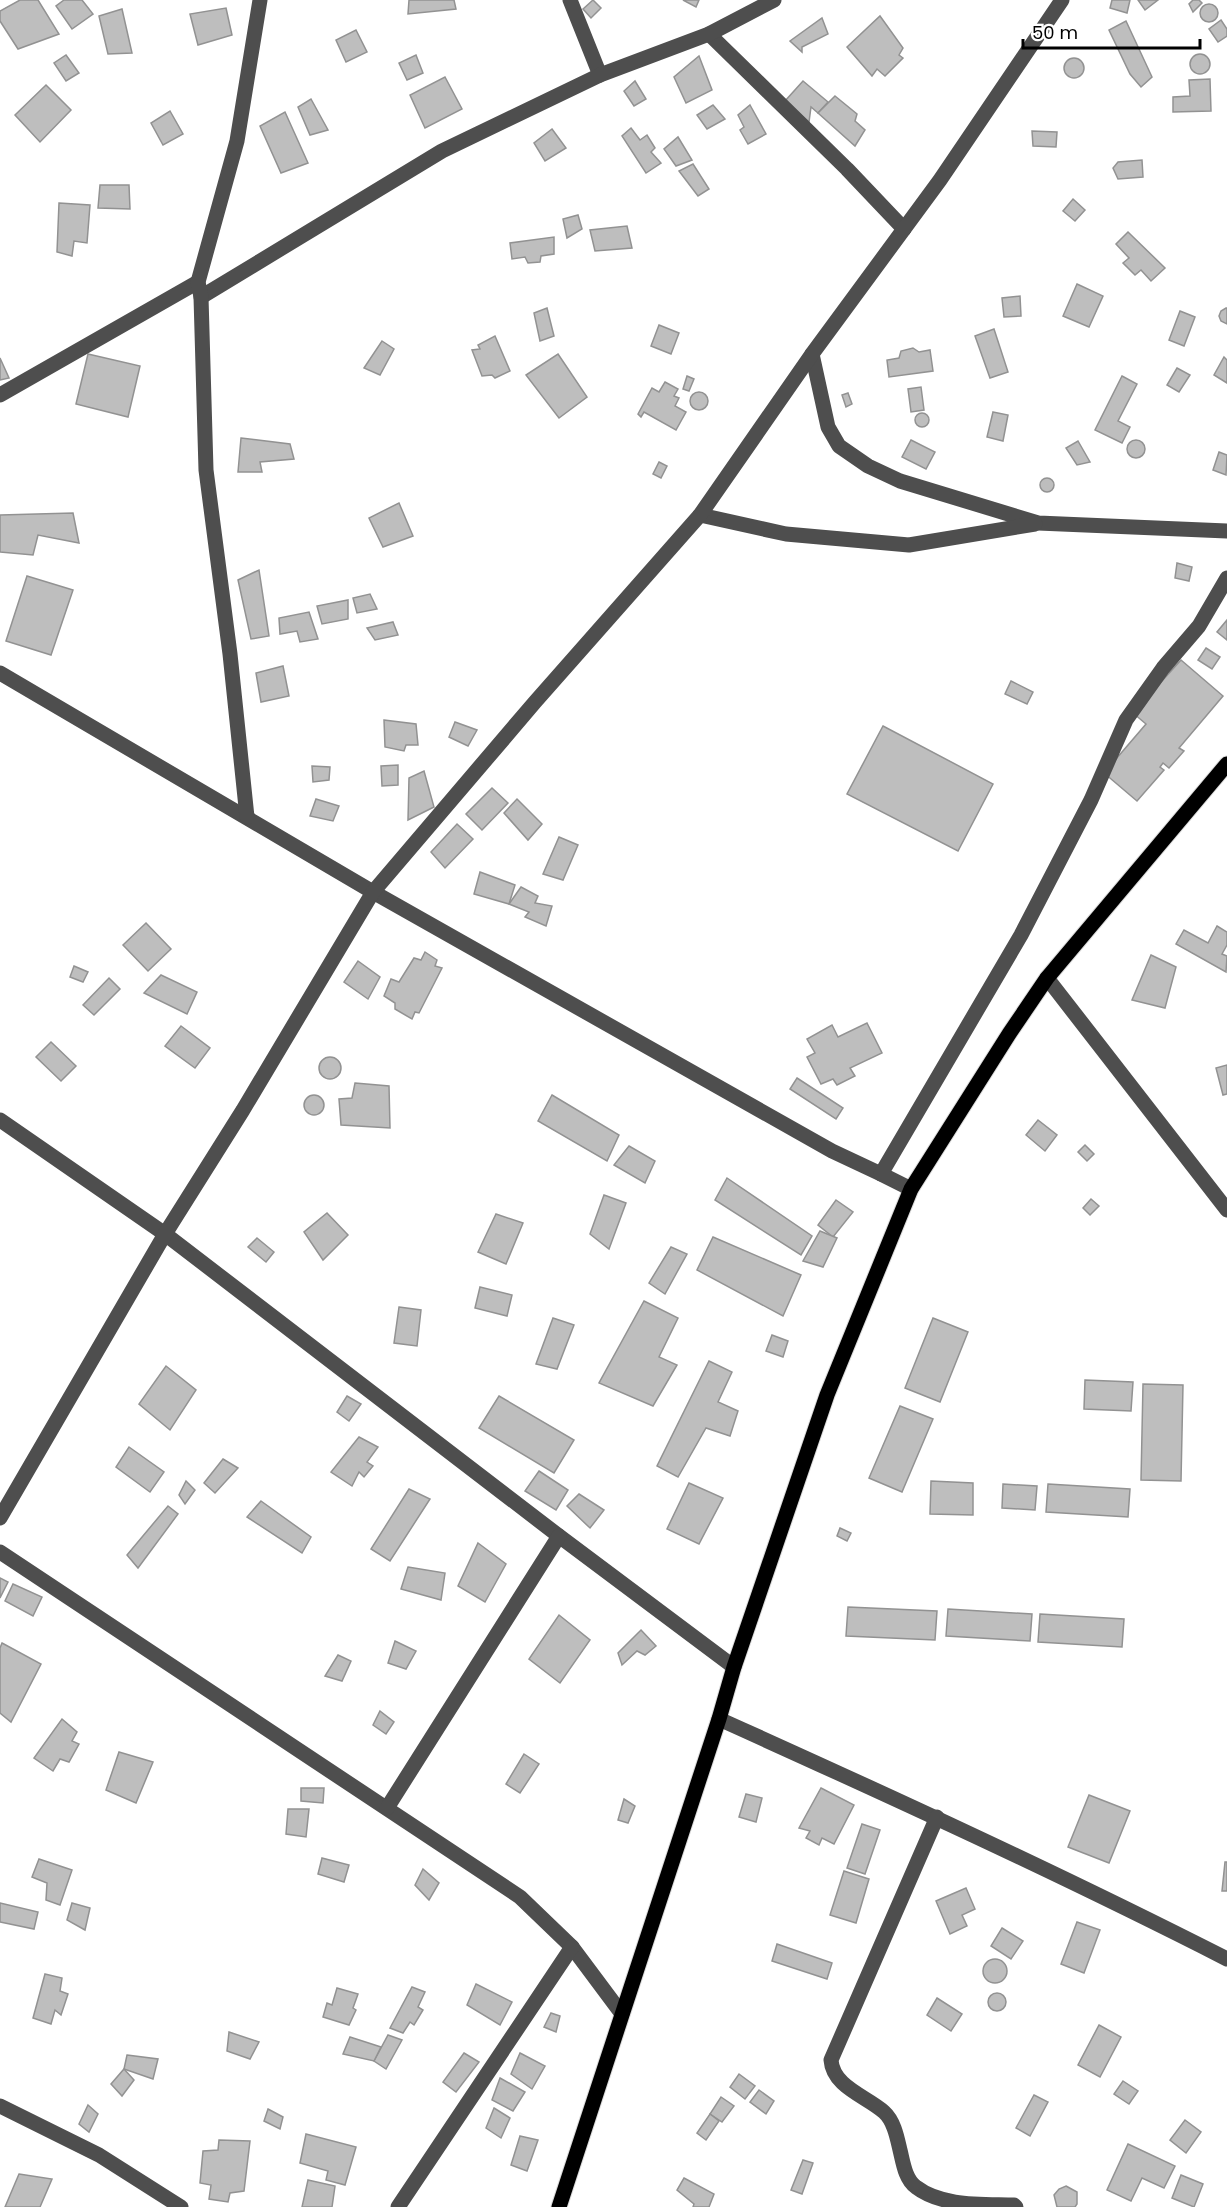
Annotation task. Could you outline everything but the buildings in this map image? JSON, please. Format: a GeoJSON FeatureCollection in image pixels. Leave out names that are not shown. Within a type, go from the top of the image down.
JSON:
{"type":"FeatureCollection","features":[{"type":"Feature","properties":{"kind":"main road"},"geometry":{"type":"LineString","coordinates":[[559,2207],[734,1667],[827,1395],[911,1189],[1047,978],[1227,764]]}},
{"type":"Feature","properties":{"kind":"street"},"geometry":{"type":"LineString","coordinates":[[247,817],[230,654],[206,470],[200,290],[237,141],[260,0]]}},
{"type":"Feature","properties":{"kind":"street"},"geometry":{"type":"LineString","coordinates":[[570,0],[600,75]]}},
{"type":"Feature","properties":{"kind":"street"},"geometry":{"type":"LineString","coordinates":[[0,395],[200,290],[442,151],[600,75],[710,34],[774,0]]}},
{"type":"Feature","properties":{"kind":"street"},"geometry":{"type":"LineString","coordinates":[[0,1518],[165,1234],[243,1110],[373,892],[535,702],[700,515],[812,354],[940,180],[1062,0]]}},
{"type":"Feature","properties":{"kind":"street"},"geometry":{"type":"LineString","coordinates":[[710,34],[847,169],[904,229]]}},
{"type":"Feature","properties":{"kind":"street"},"geometry":{"type":"LineString","coordinates":[[812,354],[828,428],[838,446],[868,466],[900,481],[1038,523]]}},
{"type":"Feature","properties":{"kind":"street"},"geometry":{"type":"LineString","coordinates":[[700,515],[786,534],[909,545],[1038,523],[1227,531]]}},
{"type":"Feature","properties":{"kind":"street"},"geometry":{"type":"LineString","coordinates":[[880,1174],[1021,935],[1091,800],[1126,720],[1163,668],[1199,626],[1227,578]]}},
{"type":"Feature","properties":{"kind":"street"},"geometry":{"type":"LineString","coordinates":[[0,673],[373,892],[832,1151],[911,1189]]}},
{"type":"Feature","properties":{"kind":"street"},"geometry":{"type":"LineString","coordinates":[[1047,978],[1227,1210]]}},
{"type":"Feature","properties":{"kind":"street"},"geometry":{"type":"LineString","coordinates":[[0,1120],[165,1234],[734,1667]]}},
{"type":"Feature","properties":{"kind":"street"},"geometry":{"type":"LineString","coordinates":[[387,1808],[559,1536]]}},
{"type":"Feature","properties":{"kind":"street"},"geometry":{"type":"LineString","coordinates":[[0,1552],[520,1897],[572,1947],[622,2014]]}},
{"type":"Feature","properties":{"kind":"street"},"geometry":{"type":"LineString","coordinates":[[719,1719],[937,1817],[1227,1959]]}},
{"type":"Feature","properties":{"kind":"street"},"geometry":{"type":"LineString","coordinates":[[937,1817],[831,2060],[832,2070],[838,2080],[886,2114],[895,2129],[904,2170],[915,2187],[939,2199],[966,2204],[1014,2205],[1016,2207]]}},
{"type":"Feature","properties":{"kind":"street"},"geometry":{"type":"LineString","coordinates":[[398,2207],[572,1947]]}},
{"type":"Feature","properties":{"kind":"street"},"geometry":{"type":"LineString","coordinates":[[0,2106],[99,2155],[181,2207]]}}]}
